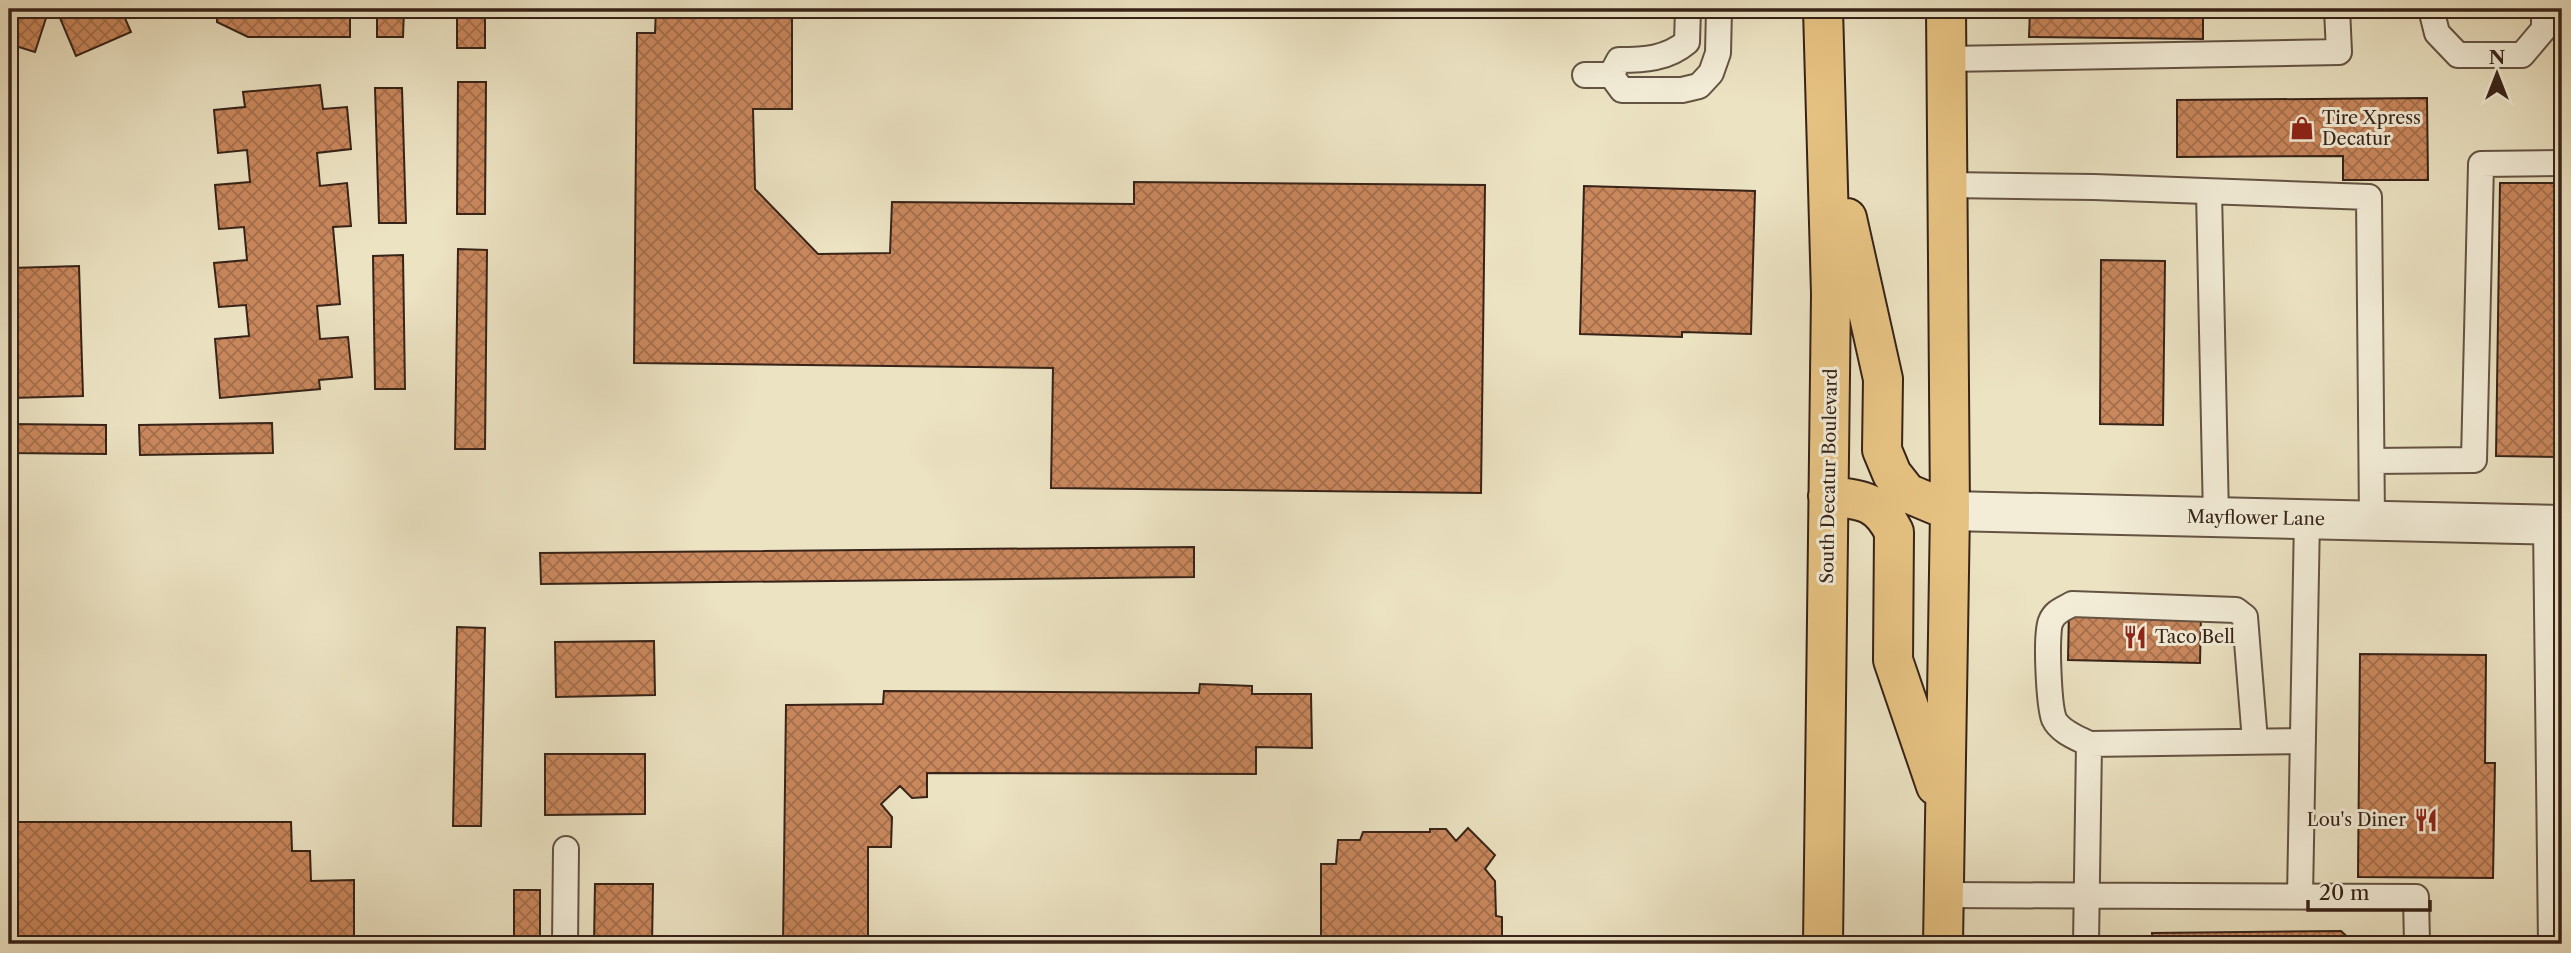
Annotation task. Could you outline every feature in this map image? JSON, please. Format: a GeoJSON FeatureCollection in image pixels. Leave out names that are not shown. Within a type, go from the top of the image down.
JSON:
{"type":"FeatureCollection","features":[{"type":"Feature","properties":{"kind":"main road","name":"South Decatur Boulevard"},"geometry":{"type":"LineString","coordinates":[[1823,944],[1831,294],[1824,9]]}},
{"type":"Feature","properties":{"kind":"main road"},"geometry":{"type":"LineString","coordinates":[[1943,944],[1950,511],[1946,9]]}},
{"type":"Feature","properties":{"kind":"main road"},"geometry":{"type":"LineString","coordinates":[[1829,138],[1883,379],[1882,450],[1892,474],[1907,492],[1950,511]]}},
{"type":"Feature","properties":{"kind":"main road"},"geometry":{"type":"LineString","coordinates":[[1829,496],[1865,500],[1886,516],[1894,532],[1893,660],[1946,815]]}},
{"type":"Feature","properties":{"kind":"street","name":"Mayflower Lane"},"geometry":{"type":"LineString","coordinates":[[1950,511],[2554,525]]}},
{"type":"Feature","properties":{"kind":"lane"},"geometry":{"type":"LineString","coordinates":[[1611,75],[1619,60],[1646,60],[1676,52],[1687,42],[1688,9]]}},
{"type":"Feature","properties":{"kind":"lane"},"geometry":{"type":"LineString","coordinates":[[1611,75],[1622,90],[1682,90],[1699,86],[1711,73],[1718,53],[1719,9]]}},
{"type":"Feature","properties":{"kind":"lane"},"geometry":{"type":"LineString","coordinates":[[1947,59],[2339,52],[2337,9]]}},
{"type":"Feature","properties":{"kind":"lane"},"geometry":{"type":"LineString","coordinates":[[2431,9],[2437,33],[2458,55],[2522,55],[2544,29],[2544,9]]}},
{"type":"Feature","properties":{"kind":"lane"},"geometry":{"type":"LineString","coordinates":[[1585,75],[1611,75]]}},
{"type":"Feature","properties":{"kind":"lane"},"geometry":{"type":"LineString","coordinates":[[2372,461],[2474,460],[2481,164],[2562,163]]}},
{"type":"Feature","properties":{"kind":"lane"},"geometry":{"type":"LineString","coordinates":[[1948,185],[2369,197],[2372,520]]}},
{"type":"Feature","properties":{"kind":"lane"},"geometry":{"type":"LineString","coordinates":[[2208,192],[2216,517]]}},
{"type":"Feature","properties":{"kind":"lane"},"geometry":{"type":"LineString","coordinates":[[2300,896],[2307,519]]}},
{"type":"Feature","properties":{"kind":"lane"},"geometry":{"type":"LineString","coordinates":[[2551,944],[2554,525]]}},
{"type":"Feature","properties":{"kind":"lane"},"geometry":{"type":"LineString","coordinates":[[2255,741],[2245,617],[2242,612],[2072,604],[2058,611],[2050,622],[2050,695],[2054,719],[2061,728],[2089,744],[2303,741]]}},
{"type":"Feature","properties":{"kind":"lane"},"geometry":{"type":"LineString","coordinates":[[2086,944],[2089,744]]}},
{"type":"Feature","properties":{"kind":"lane"},"geometry":{"type":"LineString","coordinates":[[565,944],[566,849]]}},
{"type":"Feature","properties":{"kind":"lane"},"geometry":{"type":"LineString","coordinates":[[1944,895],[2416,897],[2417,944]]}},
{"type":"Feature","properties":{"kind":"building"},"geometry":{"type":"Polygon","coordinates":[[[9,9],[28,9],[47,15],[35,52],[9,44],[9,9]]]}},
{"type":"Feature","properties":{"kind":"building"},"geometry":{"type":"Polygon","coordinates":[[[83,9],[121,9],[131,32],[76,56],[60,18],[83,9]]]}},
{"type":"Feature","properties":{"kind":"building"},"geometry":{"type":"Polygon","coordinates":[[[217,9],[350,9],[350,37],[248,37],[217,22],[217,9]]]}},
{"type":"Feature","properties":{"kind":"building"},"geometry":{"type":"Polygon","coordinates":[[[377,9],[404,9],[403,37],[377,37],[377,9]]]}},
{"type":"Feature","properties":{"kind":"building"},"geometry":{"type":"Polygon","coordinates":[[[457,9],[485,9],[485,48],[457,48],[457,9]]]}},
{"type":"Feature","properties":{"kind":"building"},"geometry":{"type":"Polygon","coordinates":[[[656,9],[811,9],[810,18],[792,18],[792,109],[753,109],[755,189],[818,254],[890,253],[892,202],[1134,204],[1134,182],[1485,185],[1481,493],[1051,488],[1053,368],[634,363],[637,33],[655,33],[656,9]]]}},
{"type":"Feature","properties":{"kind":"building"},"geometry":{"type":"Polygon","coordinates":[[[2030,9],[2203,9],[2203,39],[2029,37],[2030,9]]]}},
{"type":"Feature","properties":{"kind":"building"},"geometry":{"type":"Polygon","coordinates":[[[458,82],[486,82],[485,214],[457,214],[458,82]]]}},
{"type":"Feature","properties":{"kind":"building"},"geometry":{"type":"Polygon","coordinates":[[[320,85],[323,109],[347,107],[351,149],[317,153],[320,186],[347,183],[351,226],[333,227],[340,304],[317,306],[320,339],[348,337],[352,377],[319,380],[320,389],[220,398],[215,339],[249,336],[246,305],[219,307],[214,263],[247,260],[244,227],[219,229],[215,185],[250,182],[247,150],[218,153],[214,110],[245,107],[243,92],[320,85]]]}},
{"type":"Feature","properties":{"kind":"building"},"geometry":{"type":"Polygon","coordinates":[[[375,88],[402,88],[406,223],[379,223],[375,88]]]}},
{"type":"Feature","properties":{"kind":"building","name":"Tire Xpress Decatur"},"geometry":{"type":"Polygon","coordinates":[[[2427,98],[2428,180],[2343,180],[2343,156],[2177,157],[2177,100],[2427,98]]]}},
{"type":"Feature","properties":{"kind":"building"},"geometry":{"type":"Polygon","coordinates":[[[2500,183],[2562,183],[2559,457],[2496,456],[2500,183]]]}},
{"type":"Feature","properties":{"kind":"building"},"geometry":{"type":"Polygon","coordinates":[[[1584,186],[1755,191],[1751,334],[1682,332],[1682,337],[1580,334],[1584,186]]]}},
{"type":"Feature","properties":{"kind":"building"},"geometry":{"type":"Polygon","coordinates":[[[458,249],[487,250],[485,449],[455,449],[458,249]]]}},
{"type":"Feature","properties":{"kind":"building"},"geometry":{"type":"Polygon","coordinates":[[[403,255],[405,389],[375,389],[373,256],[403,255]]]}},
{"type":"Feature","properties":{"kind":"building"},"geometry":{"type":"Polygon","coordinates":[[[2101,260],[2165,261],[2163,425],[2100,424],[2101,260]]]}},
{"type":"Feature","properties":{"kind":"building"},"geometry":{"type":"Polygon","coordinates":[[[79,266],[83,396],[12,398],[9,366],[11,268],[79,266]]]}},
{"type":"Feature","properties":{"kind":"building"},"geometry":{"type":"Polygon","coordinates":[[[272,423],[273,453],[140,455],[139,425],[272,423]]]}},
{"type":"Feature","properties":{"kind":"building"},"geometry":{"type":"Polygon","coordinates":[[[9,424],[106,425],[106,454],[9,453],[9,424]]]}},
{"type":"Feature","properties":{"kind":"building"},"geometry":{"type":"Polygon","coordinates":[[[1194,547],[1194,577],[541,584],[540,553],[1194,547]]]}},
{"type":"Feature","properties":{"kind":"building","name":"Taco Bell"},"geometry":{"type":"Polygon","coordinates":[[[2069,610],[2201,613],[2200,663],[2068,660],[2069,610]]]}},
{"type":"Feature","properties":{"kind":"building"},"geometry":{"type":"Polygon","coordinates":[[[457,627],[485,628],[481,826],[453,826],[457,627]]]}},
{"type":"Feature","properties":{"kind":"building"},"geometry":{"type":"Polygon","coordinates":[[[654,641],[655,695],[556,697],[555,642],[654,641]]]}},
{"type":"Feature","properties":{"kind":"building","name":"Lou's Diner"},"geometry":{"type":"Polygon","coordinates":[[[2360,654],[2486,655],[2485,763],[2495,763],[2493,878],[2358,877],[2360,654]]]}},
{"type":"Feature","properties":{"kind":"building"},"geometry":{"type":"Polygon","coordinates":[[[1200,684],[1252,686],[1252,694],[1311,694],[1312,748],[1256,747],[1256,774],[927,773],[927,797],[912,798],[900,786],[881,804],[892,817],[891,847],[868,847],[868,944],[783,944],[786,705],[883,704],[884,691],[1199,693],[1200,684]]]}},
{"type":"Feature","properties":{"kind":"building"},"geometry":{"type":"Polygon","coordinates":[[[545,754],[645,754],[645,814],[545,815],[545,754]]]}},
{"type":"Feature","properties":{"kind":"building"},"geometry":{"type":"Polygon","coordinates":[[[9,822],[291,822],[292,851],[310,851],[311,881],[354,880],[354,944],[10,944],[9,822]]]}},
{"type":"Feature","properties":{"kind":"building"},"geometry":{"type":"Polygon","coordinates":[[[1468,828],[1495,855],[1485,869],[1495,881],[1496,916],[1502,917],[1502,944],[1321,944],[1321,864],[1336,864],[1338,840],[1360,840],[1363,832],[1430,832],[1430,829],[1446,829],[1456,841],[1468,828]]]}},
{"type":"Feature","properties":{"kind":"building"},"geometry":{"type":"Polygon","coordinates":[[[595,884],[653,884],[652,944],[594,944],[595,884]]]}},
{"type":"Feature","properties":{"kind":"building"},"geometry":{"type":"Polygon","coordinates":[[[514,890],[540,890],[540,944],[514,944],[514,890]]]}},
{"type":"Feature","properties":{"kind":"building"},"geometry":{"type":"Polygon","coordinates":[[[2341,931],[2355,944],[2153,944],[2152,933],[2341,931]]]}},
{"type":"Feature","properties":{"kind":"place","name":"Tire Xpress Decatur"},"geometry":{"type":"Point","coordinates":[2302,128]}},
{"type":"Feature","properties":{"kind":"place","name":"Taco Bell"},"geometry":{"type":"Point","coordinates":[2135,637]}},
{"type":"Feature","properties":{"kind":"place","name":"Lou's Diner"},"geometry":{"type":"Point","coordinates":[2426,820]}}]}
